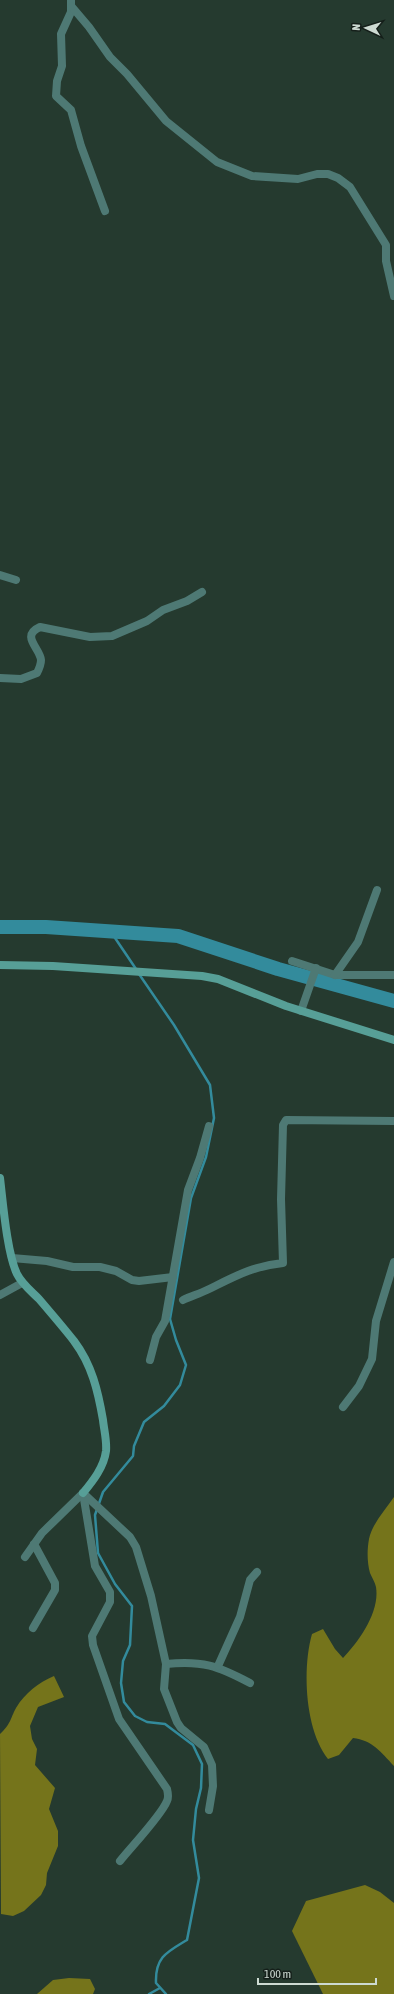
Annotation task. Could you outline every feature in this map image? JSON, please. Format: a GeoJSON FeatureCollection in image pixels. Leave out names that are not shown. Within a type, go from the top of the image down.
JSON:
{"type":"FeatureCollection","features":[{"type":"Feature","properties":{"kind":"main road"},"geometry":{"type":"LineString","coordinates":[[0,965],[53,966],[202,976],[218,979],[263,998],[394,1040]]}},
{"type":"Feature","properties":{"kind":"main road"},"geometry":{"type":"LineString","coordinates":[[0,1178],[12,1258],[17,1273],[22,1283],[38,1298],[74,1342],[92,1372],[98,1390],[105,1434],[106,1451],[96,1476],[83,1493]]}},
{"type":"Feature","properties":{"kind":"street"},"geometry":{"type":"LineString","coordinates":[[72,4],[61,34],[62,66],[56,81],[56,96],[71,110],[80,146],[105,212]]}},
{"type":"Feature","properties":{"kind":"street"},"geometry":{"type":"LineString","coordinates":[[72,4],[110,58],[127,74],[166,121],[217,162],[252,176],[260,177],[298,179],[317,174],[328,174],[338,178],[350,187],[386,245],[386,261],[394,296]]}},
{"type":"Feature","properties":{"kind":"street"},"geometry":{"type":"LineString","coordinates":[[0,575],[16,580]]}},
{"type":"Feature","properties":{"kind":"street"},"geometry":{"type":"LineString","coordinates":[[0,678],[20,679],[30,677],[37,673],[41,661],[31,638],[33,632],[40,627],[90,636],[112,636],[147,620],[163,610],[187,601],[202,592]]}},
{"type":"Feature","properties":{"kind":"street"},"geometry":{"type":"LineString","coordinates":[[336,975],[358,942],[377,890]]}},
{"type":"Feature","properties":{"kind":"street"},"geometry":{"type":"LineString","coordinates":[[292,961],[315,970],[336,975],[394,975]]}},
{"type":"Feature","properties":{"kind":"street"},"geometry":{"type":"LineString","coordinates":[[301,1011],[315,970]]}},
{"type":"Feature","properties":{"kind":"street"},"geometry":{"type":"LineString","coordinates":[[183,1300],[205,1291],[226,1279],[253,1269],[266,1265],[283,1263],[281,1164],[283,1125],[286,1120],[394,1121]]}},
{"type":"Feature","properties":{"kind":"street"},"geometry":{"type":"LineString","coordinates":[[150,1360],[156,1337],[165,1321],[188,1190],[209,1126]]}},
{"type":"Feature","properties":{"kind":"street"},"geometry":{"type":"LineString","coordinates":[[0,1237],[9,1236]]}},
{"type":"Feature","properties":{"kind":"street"},"geometry":{"type":"LineString","coordinates":[[12,1258],[47,1261],[73,1267],[100,1267],[116,1271],[132,1280],[139,1281],[173,1277]]}},
{"type":"Feature","properties":{"kind":"street"},"geometry":{"type":"LineString","coordinates":[[343,1407],[359,1386],[372,1359],[376,1321],[394,1262]]}},
{"type":"Feature","properties":{"kind":"street"},"geometry":{"type":"LineString","coordinates":[[0,1295],[22,1283]]}},
{"type":"Feature","properties":{"kind":"street"},"geometry":{"type":"LineString","coordinates":[[83,1493],[100,1511],[130,1537],[136,1547],[151,1596],[166,1664],[164,1689],[177,1722],[204,1747],[212,1765],[213,1786],[209,1810]]}},
{"type":"Feature","properties":{"kind":"street"},"geometry":{"type":"LineString","coordinates":[[25,1556],[42,1533],[83,1493]]}},
{"type":"Feature","properties":{"kind":"street"},"geometry":{"type":"LineString","coordinates":[[83,1493],[95,1566],[110,1592],[110,1602],[92,1636],[93,1645],[119,1719],[163,1782],[168,1795],[167,1801],[160,1812],[120,1861]]}},
{"type":"Feature","properties":{"kind":"street"},"geometry":{"type":"LineString","coordinates":[[33,1628],[55,1590],[55,1583],[34,1544]]}},
{"type":"Feature","properties":{"kind":"street"},"geometry":{"type":"LineString","coordinates":[[218,1666],[240,1617],[250,1580],[257,1572]]}},
{"type":"Feature","properties":{"kind":"street"},"geometry":{"type":"LineString","coordinates":[[166,1664],[181,1662],[218,1666],[250,1683]]}},
{"type":"Feature","properties":{"kind":"shaded area"},"geometry":{"type":"Polygon","coordinates":[[[394,1497],[394,1766],[371,1744],[360,1739],[353,1738],[339,1755],[328,1759],[320,1747],[310,1716],[307,1664],[312,1634],[323,1629],[335,1649],[343,1658],[362,1635],[372,1616],[376,1597],[376,1585],[368,1565],[369,1539],[376,1523],[394,1497]]]}},
{"type":"Feature","properties":{"kind":"shaded area"},"geometry":{"type":"Polygon","coordinates":[[[54,1676],[64,1697],[38,1707],[30,1726],[32,1739],[37,1749],[35,1765],[55,1788],[49,1809],[58,1831],[58,1846],[47,1873],[46,1885],[41,1895],[24,1911],[13,1916],[1,1914],[0,1734],[8,1724],[23,1698],[37,1685],[54,1676]]]}},
{"type":"Feature","properties":{"kind":"shaded area"},"geometry":{"type":"Polygon","coordinates":[[[365,1885],[380,1892],[394,1903],[394,1994],[323,1994],[292,1931],[306,1901],[365,1885]]]}},
{"type":"Feature","properties":{"kind":"shaded area"},"geometry":{"type":"Polygon","coordinates":[[[69,1978],[90,1979],[95,1989],[93,1994],[37,1994],[53,1980],[69,1978]]]}},
{"type":"Feature","properties":{"kind":"waterway"},"geometry":{"type":"LineString","coordinates":[[0,927],[46,927],[178,936],[278,969],[394,1001]]}},
{"type":"Feature","properties":{"kind":"waterway"},"geometry":{"type":"LineString","coordinates":[[111,932],[136,969]]}},
{"type":"Feature","properties":{"kind":"waterway"},"geometry":{"type":"LineString","coordinates":[[139,974],[174,1025],[210,1085],[214,1118],[206,1157],[191,1198],[170,1319],[176,1340],[186,1365],[180,1385],[164,1406],[144,1422],[134,1446],[133,1456],[103,1492],[95,1515],[98,1553],[115,1584],[132,1606],[130,1645],[123,1661],[121,1683],[124,1702],[135,1716],[147,1722],[165,1724],[193,1745],[202,1764],[201,1788],[196,1809],[193,1840],[199,1878],[187,1940],[164,1956],[160,1961],[156,1974],[156,1983],[166,1994]]}},
{"type":"Feature","properties":{"kind":"waterway"},"geometry":{"type":"LineString","coordinates":[[149,1994],[160,1988]]}}]}
